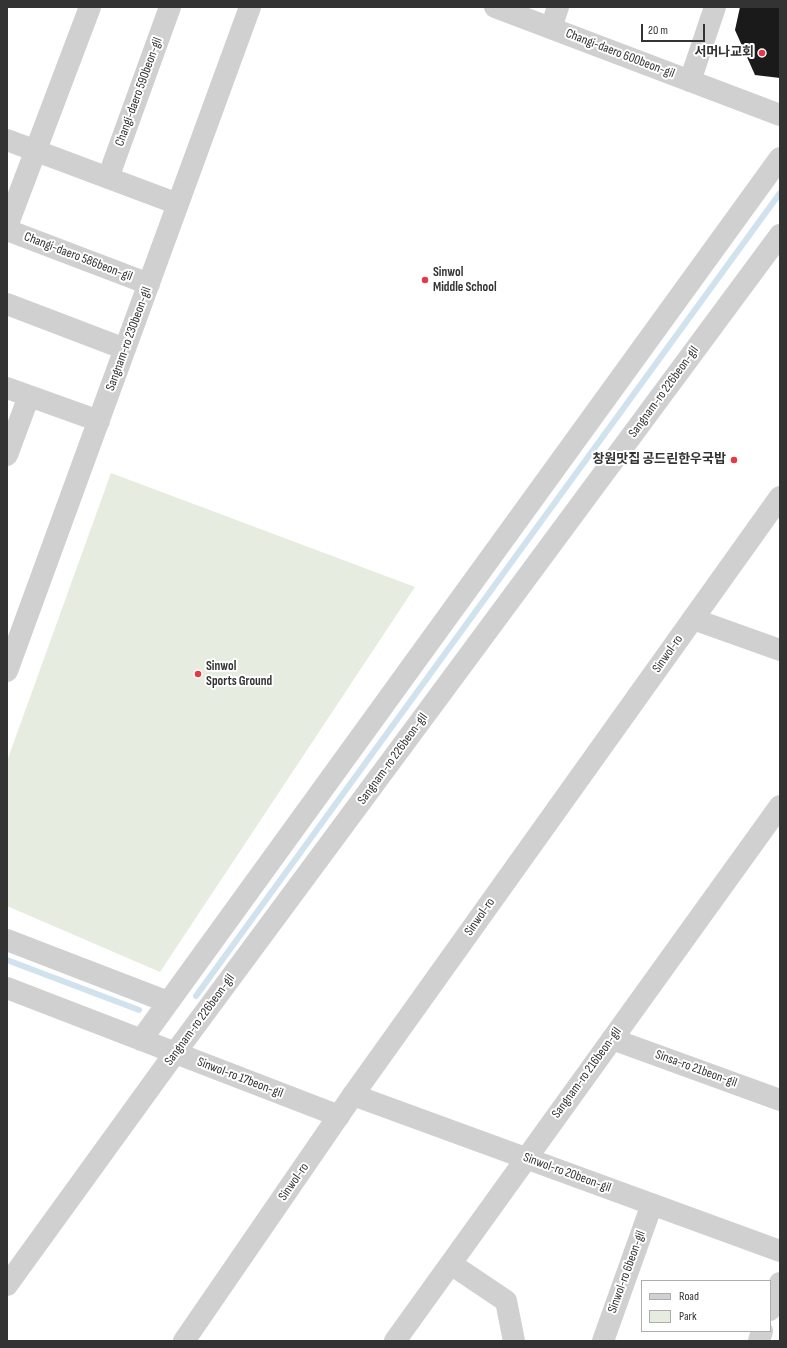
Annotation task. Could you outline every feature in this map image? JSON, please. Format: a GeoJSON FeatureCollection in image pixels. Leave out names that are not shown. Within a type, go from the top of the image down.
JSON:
{"type":"FeatureCollection","features":[{"type":"Feature","properties":{"kind":"street"},"geometry":{"type":"LineString","coordinates":[[7,226],[90,7]]}},
{"type":"Feature","properties":{"kind":"street","name":"Changi-daero 590beon-gil"},"geometry":{"type":"LineString","coordinates":[[108,178],[170,7]]}},
{"type":"Feature","properties":{"kind":"street","name":"Sangnam-ro 230beon-gil"},"geometry":{"type":"LineString","coordinates":[[7,671],[14,629],[99,421],[250,7]]}},
{"type":"Feature","properties":{"kind":"street","name":"Changi-daero 600beon-gil"},"geometry":{"type":"LineString","coordinates":[[495,7],[780,115]]}},
{"type":"Feature","properties":{"kind":"street","name":"Changi-daero 600beon-gil"},"geometry":{"type":"LineString","coordinates":[[551,28],[558,7]]}},
{"type":"Feature","properties":{"kind":"street","name":"Changi-daero 600beon-gil"},"geometry":{"type":"LineString","coordinates":[[690,81],[715,7]]}},
{"type":"Feature","properties":{"kind":"street"},"geometry":{"type":"LineString","coordinates":[[7,140],[178,204]]}},
{"type":"Feature","properties":{"kind":"street"},"geometry":{"type":"LineString","coordinates":[[141,1040],[780,158]]}},
{"type":"Feature","properties":{"kind":"street","name":"Changi-daero 586beon-gil"},"geometry":{"type":"LineString","coordinates":[[7,230],[149,284]]}},
{"type":"Feature","properties":{"kind":"street","name":"Sangnam-ro 226beon-gil"},"geometry":{"type":"LineString","coordinates":[[7,1284],[175,1053],[780,235]]}},
{"type":"Feature","properties":{"kind":"street"},"geometry":{"type":"LineString","coordinates":[[7,304],[125,349]]}},
{"type":"Feature","properties":{"kind":"street"},"geometry":{"type":"LineString","coordinates":[[7,388],[99,421]]}},
{"type":"Feature","properties":{"kind":"street"},"geometry":{"type":"LineString","coordinates":[[7,455],[29,396]]}},
{"type":"Feature","properties":{"kind":"street","name":"Sinwol-ro"},"geometry":{"type":"LineString","coordinates":[[184,1341],[353,1095],[780,497]]}},
{"type":"Feature","properties":{"kind":"street"},"geometry":{"type":"LineString","coordinates":[[693,619],[780,650]]}},
{"type":"Feature","properties":{"kind":"street","name":"Sangnam-ro 216beon-gil"},"geometry":{"type":"LineString","coordinates":[[395,1341],[780,806]]}},
{"type":"Feature","properties":{"kind":"street"},"geometry":{"type":"LineString","coordinates":[[7,940],[168,1002]]}},
{"type":"Feature","properties":{"kind":"street","name":"Sinwol-ro 17beon-gil"},"geometry":{"type":"LineString","coordinates":[[7,988],[339,1116]]}},
{"type":"Feature","properties":{"kind":"street","name":"Sinsa-ro 21beon-gil"},"geometry":{"type":"LineString","coordinates":[[612,1039],[780,1100]]}},
{"type":"Feature","properties":{"kind":"street","name":"Sinwol-ro 20beon-gil"},"geometry":{"type":"LineString","coordinates":[[353,1095],[780,1251]]}},
{"type":"Feature","properties":{"kind":"street","name":"Sinwol-ro 6beon-gil"},"geometry":{"type":"LineString","coordinates":[[603,1341],[652,1204]]}},
{"type":"Feature","properties":{"kind":"street"},"geometry":{"type":"LineString","coordinates":[[451,1264],[506,1301],[514,1341]]}},
{"type":"Feature","properties":{"kind":"street"},"geometry":{"type":"LineString","coordinates":[[771,1307],[780,1283]]}},
{"type":"Feature","properties":{"kind":"green space","name":"Sinwol Sports Ground"},"geometry":{"type":"Polygon","coordinates":[[[111,473],[415,587],[160,972],[7,906],[7,761],[111,473]]]}},
{"type":"Feature","properties":{"kind":"building","name":"서머나교회"},"geometry":{"type":"Polygon","coordinates":[[[740,7],[780,7],[780,78],[755,75],[735,30],[740,7]]]}},
{"type":"Feature","properties":{"kind":"waterway"},"geometry":{"type":"LineString","coordinates":[[196,996],[780,193]]}},
{"type":"Feature","properties":{"kind":"waterway"},"geometry":{"type":"LineString","coordinates":[[7,960],[139,1010]]}},
{"type":"Feature","properties":{"kind":"place","name":"서머나교회"},"geometry":{"type":"Point","coordinates":[762,53]}},
{"type":"Feature","properties":{"kind":"place","name":"Sinwol Middle School"},"geometry":{"type":"Point","coordinates":[425,280]}},
{"type":"Feature","properties":{"kind":"place","name":"창원맛집 공드린한우국밥"},"geometry":{"type":"Point","coordinates":[734,460]}},
{"type":"Feature","properties":{"kind":"place","name":"Sinwol Sports Ground"},"geometry":{"type":"Point","coordinates":[198,674]}}]}
